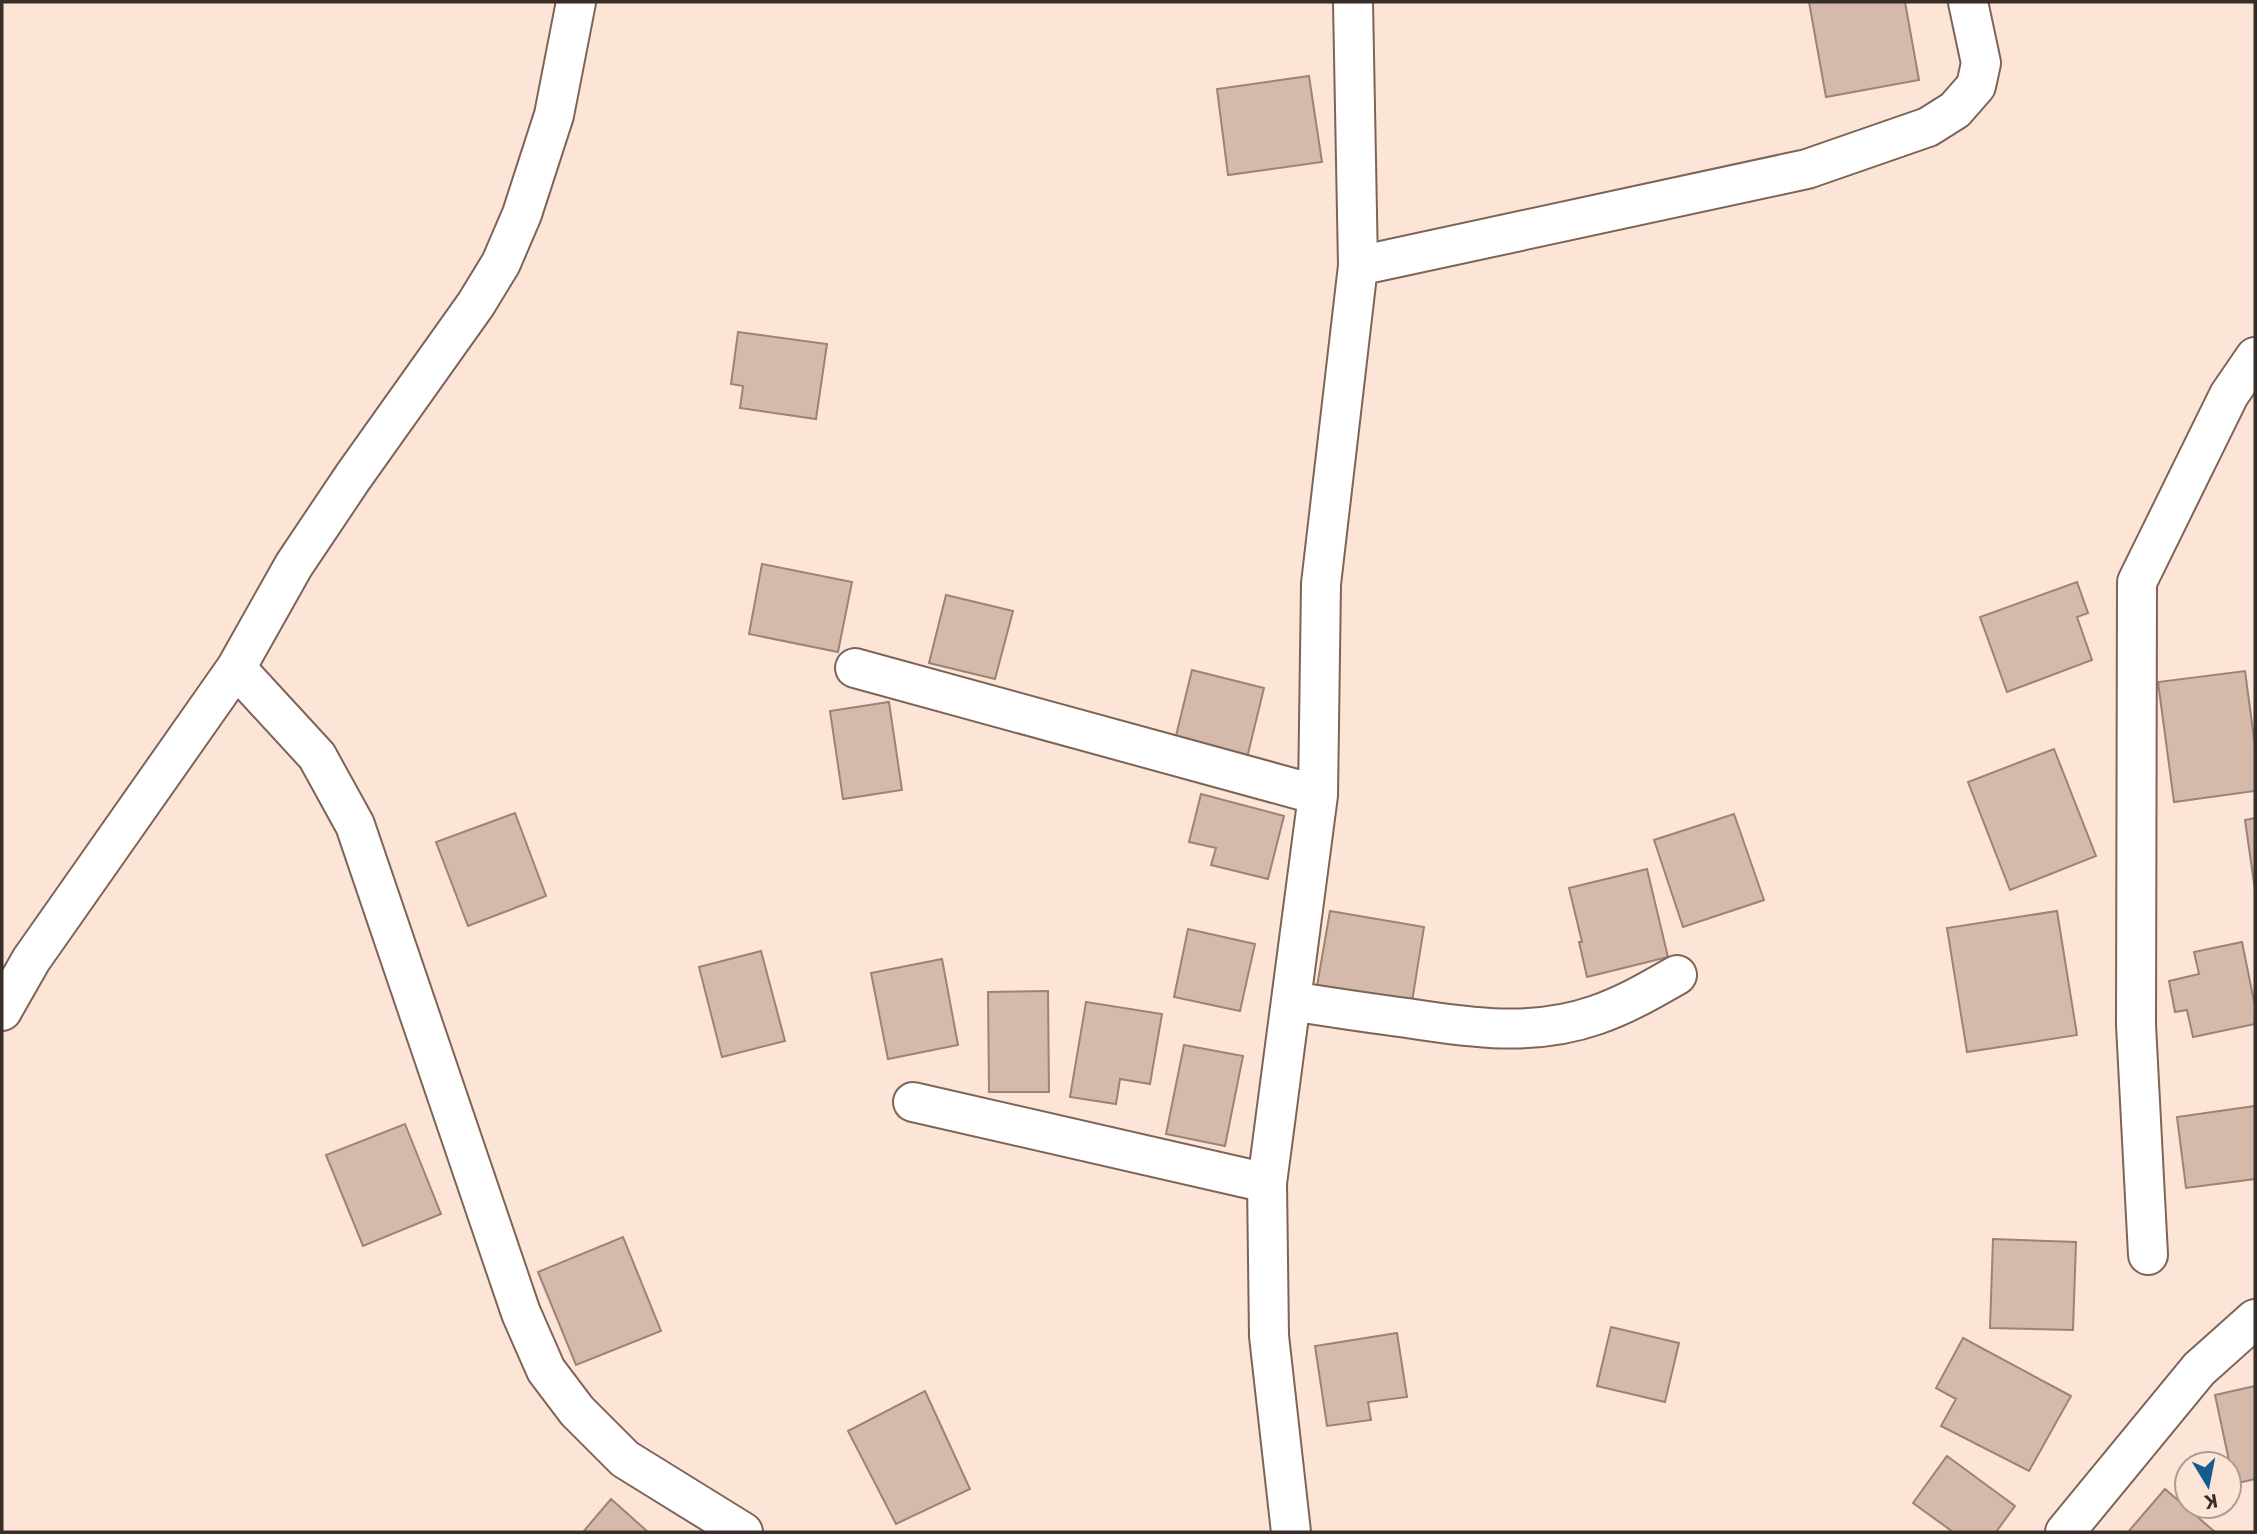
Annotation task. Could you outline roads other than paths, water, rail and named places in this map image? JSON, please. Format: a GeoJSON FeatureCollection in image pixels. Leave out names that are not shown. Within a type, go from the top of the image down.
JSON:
{"type":"FeatureCollection","features":[{"type":"Feature","properties":{"kind":"street"},"geometry":{"type":"LineString","coordinates":[[2,1011],[31,960],[236,668],[294,565],[501,263],[522,214],[554,115],[576,2]]}},
{"type":"Feature","properties":{"kind":"street"},"geometry":{"type":"LineString","coordinates":[[1292,1532],[1269,1336],[1267,1182],[1318,795],[1321,584],[1358,265],[1353,2]]}},
{"type":"Feature","properties":{"kind":"street"},"geometry":{"type":"LineString","coordinates":[[1358,265],[1807,169],[1880,146],[1928,127],[1955,110],[1976,86],[1981,63],[1968,2]]}},
{"type":"Feature","properties":{"kind":"street"},"geometry":{"type":"LineString","coordinates":[[2148,1255],[2136,1025],[2137,582],[2230,395],[2255,358]]}},
{"type":"Feature","properties":{"kind":"street"},"geometry":{"type":"LineString","coordinates":[[236,668],[317,756],[355,825],[521,1313],[546,1370],[577,1411],[625,1460],[743,1532]]}},
{"type":"Feature","properties":{"kind":"street"},"geometry":{"type":"LineString","coordinates":[[855,668],[1318,795]]}},
{"type":"Feature","properties":{"kind":"street"},"geometry":{"type":"LineString","coordinates":[[1291,1001],[1479,1029],[1518,1030],[1559,1025],[1596,1016],[1635,999],[1677,975]]}},
{"type":"Feature","properties":{"kind":"street"},"geometry":{"type":"LineString","coordinates":[[913,1102],[1267,1182]]}},
{"type":"Feature","properties":{"kind":"street"},"geometry":{"type":"LineString","coordinates":[[2066,1532],[2199,1369],[2255,1319]]}}]}
